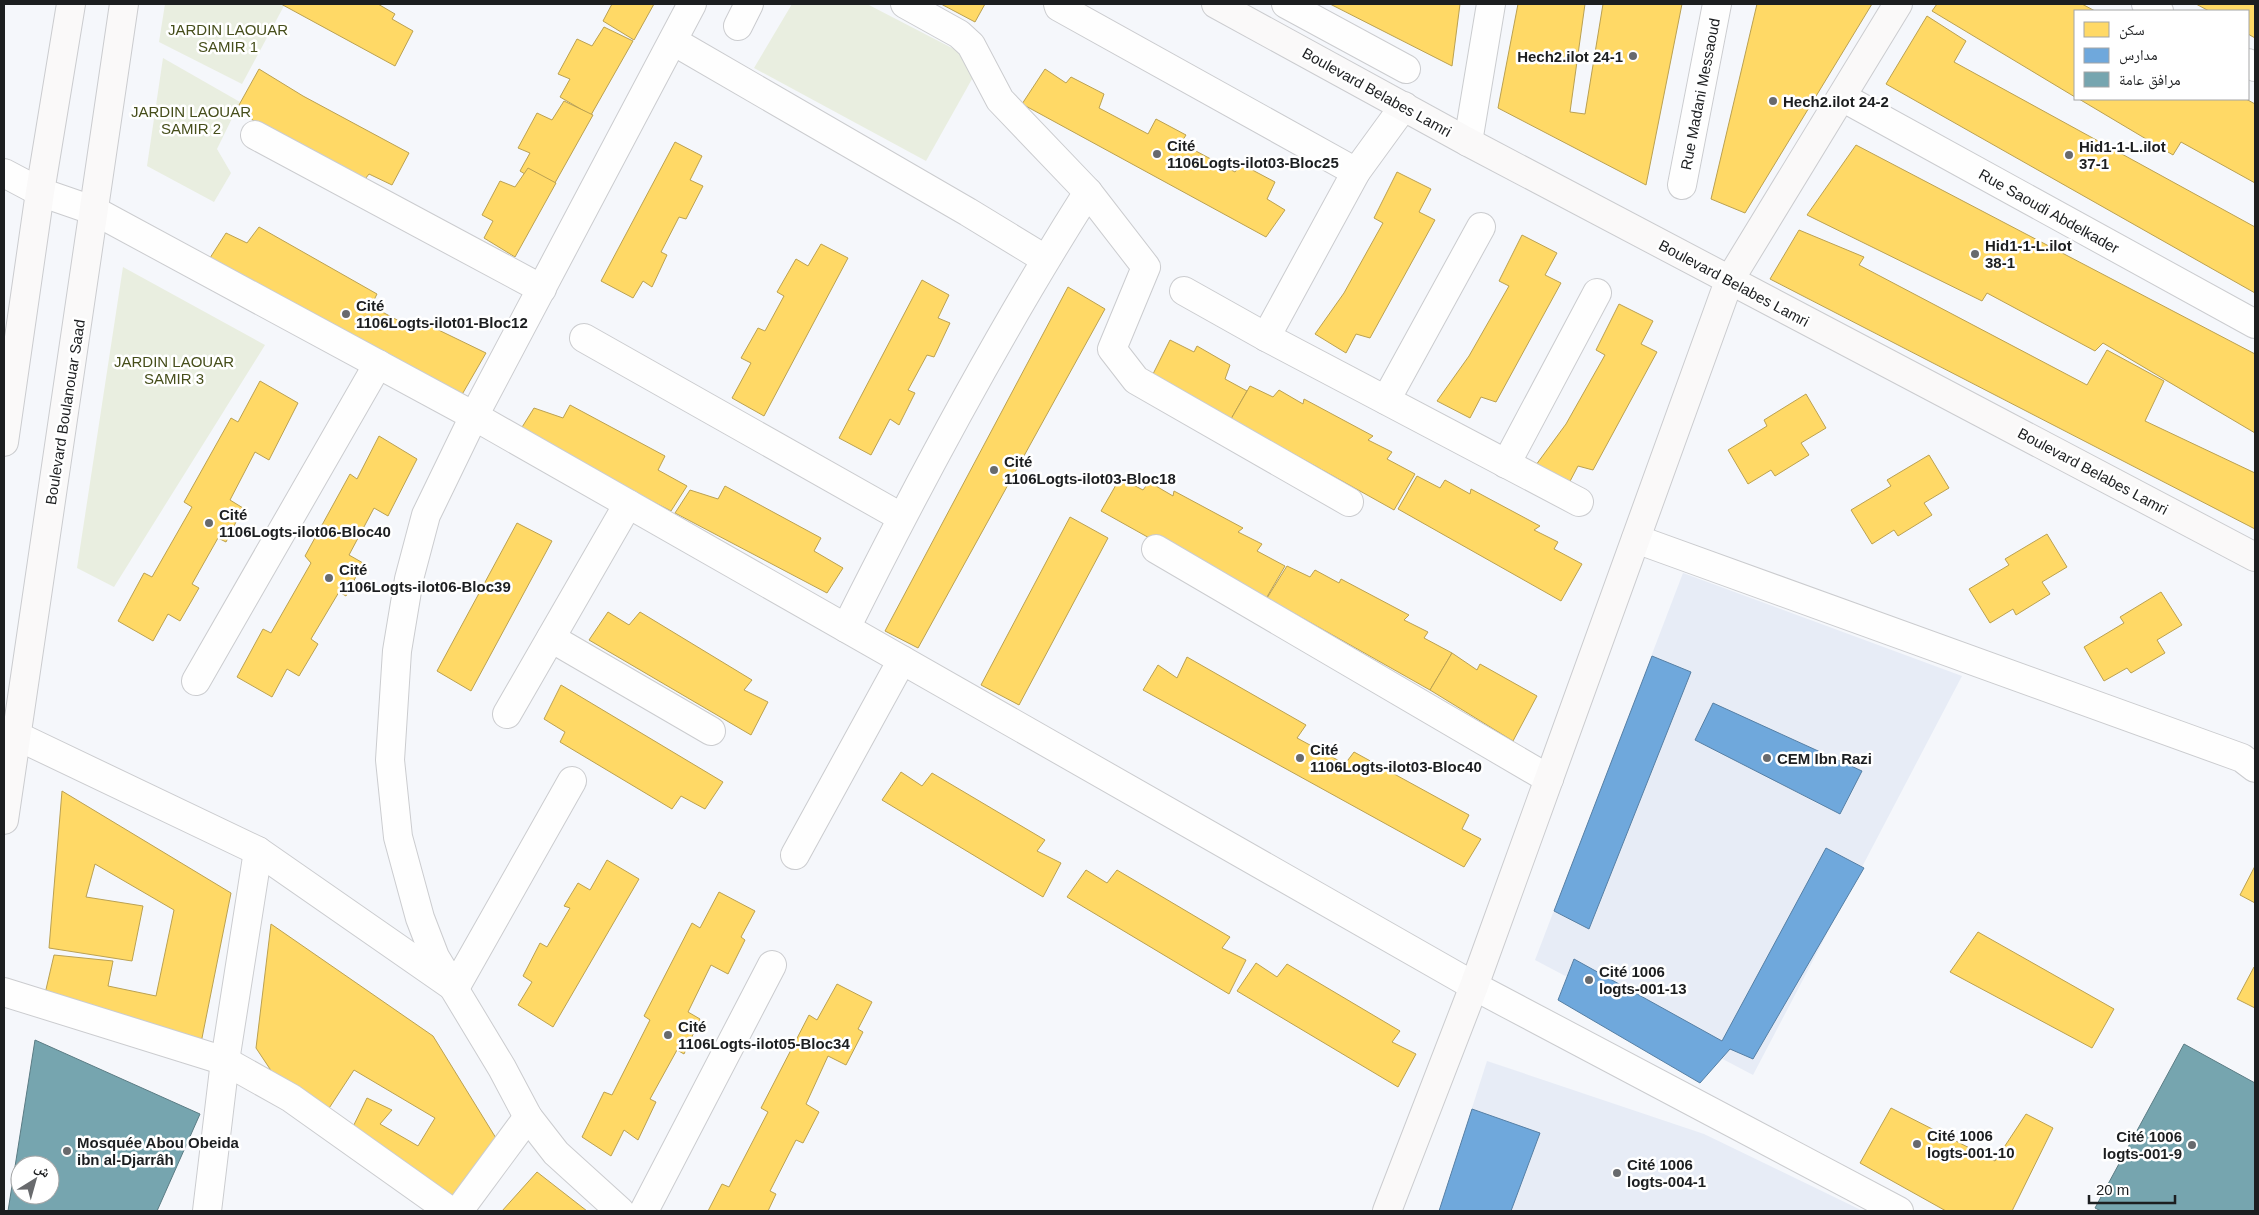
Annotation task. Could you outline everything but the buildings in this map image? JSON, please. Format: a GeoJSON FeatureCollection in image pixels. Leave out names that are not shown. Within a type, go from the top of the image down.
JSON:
{"type":"FeatureCollection","features":[{"type":"Feature","properties":{"kind":"main road"},"geometry":{"type":"LineString","coordinates":[[4,442],[40,192],[71,4]]}},
{"type":"Feature","properties":{"kind":"main road","name":"Boulevard Boulanouar Saad"},"geometry":{"type":"LineString","coordinates":[[4,820],[124,4]]}},
{"type":"Feature","properties":{"kind":"main road","name":"Boulevard Belabes Lamri"},"geometry":{"type":"LineString","coordinates":[[1216,4],[1468,142],[1729,281],[1928,383],[2255,557]]}},
{"type":"Feature","properties":{"kind":"main road"},"geometry":{"type":"LineString","coordinates":[[1387,1211],[1474,986],[1729,281],[1898,4]]}},
{"type":"Feature","properties":{"kind":"street"},"geometry":{"type":"LineString","coordinates":[[620,1211],[556,1153],[528,1118],[455,988],[435,957],[420,918],[398,836],[390,760],[397,651],[409,579],[426,515],[474,416],[692,4]]}},
{"type":"Feature","properties":{"kind":"street"},"geometry":{"type":"LineString","coordinates":[[905,4],[959,34],[971,45],[1000,100],[1088,192],[1146,267],[1112,350],[1136,380],[1349,502]]}},
{"type":"Feature","properties":{"kind":"street"},"geometry":{"type":"LineString","coordinates":[[1058,4],[1059,7],[1356,172]]}},
{"type":"Feature","properties":{"kind":"street"},"geometry":{"type":"LineString","coordinates":[[1286,4],[1406,70]]}},
{"type":"Feature","properties":{"kind":"street"},"geometry":{"type":"LineString","coordinates":[[1468,142],[1491,4]]}},
{"type":"Feature","properties":{"kind":"street","name":"Rue Madani Messaoud"},"geometry":{"type":"LineString","coordinates":[[1682,185],[1718,4]]}},
{"type":"Feature","properties":{"kind":"street"},"geometry":{"type":"LineString","coordinates":[[2146,4],[2157,10]]}},
{"type":"Feature","properties":{"kind":"street"},"geometry":{"type":"LineString","coordinates":[[672,41],[968,212],[1045,259]]}},
{"type":"Feature","properties":{"kind":"street","name":"Rue Saoudi Abdelkader"},"geometry":{"type":"LineString","coordinates":[[1842,97],[2255,324]]}},
{"type":"Feature","properties":{"kind":"street"},"geometry":{"type":"LineString","coordinates":[[1266,337],[1356,172],[1404,106]]}},
{"type":"Feature","properties":{"kind":"street"},"geometry":{"type":"LineString","coordinates":[[255,135],[542,289]]}},
{"type":"Feature","properties":{"kind":"street"},"geometry":{"type":"LineString","coordinates":[[4,173],[40,192],[95,211],[474,416],[1474,986],[1899,1211]]}},
{"type":"Feature","properties":{"kind":"street"},"geometry":{"type":"LineString","coordinates":[[846,628],[901,517],[1045,259],[1088,192]]}},
{"type":"Feature","properties":{"kind":"street"},"geometry":{"type":"LineString","coordinates":[[1386,400],[1481,227]]}},
{"type":"Feature","properties":{"kind":"street"},"geometry":{"type":"LineString","coordinates":[[1184,290],[1266,337],[1579,502]]}},
{"type":"Feature","properties":{"kind":"street"},"geometry":{"type":"LineString","coordinates":[[1506,464],[1597,293]]}},
{"type":"Feature","properties":{"kind":"street"},"geometry":{"type":"LineString","coordinates":[[584,338],[901,517]]}},
{"type":"Feature","properties":{"kind":"street"},"geometry":{"type":"LineString","coordinates":[[196,681],[378,364]]}},
{"type":"Feature","properties":{"kind":"street"},"geometry":{"type":"LineString","coordinates":[[507,714],[628,504]]}},
{"type":"Feature","properties":{"kind":"street"},"geometry":{"type":"LineString","coordinates":[[1636,539],[2242,758],[2255,768]]}},
{"type":"Feature","properties":{"kind":"street"},"geometry":{"type":"LineString","coordinates":[[1156,549],[1549,779]]}},
{"type":"Feature","properties":{"kind":"street"},"geometry":{"type":"LineString","coordinates":[[551,638],[711,731]]}},
{"type":"Feature","properties":{"kind":"street"},"geometry":{"type":"LineString","coordinates":[[795,855],[902,660]]}},
{"type":"Feature","properties":{"kind":"street"},"geometry":{"type":"LineString","coordinates":[[15,735],[258,850],[455,988]]}},
{"type":"Feature","properties":{"kind":"street"},"geometry":{"type":"LineString","coordinates":[[455,988],[572,781]]}},
{"type":"Feature","properties":{"kind":"street"},"geometry":{"type":"LineString","coordinates":[[207,1211],[225,1061],[258,850]]}},
{"type":"Feature","properties":{"kind":"street"},"geometry":{"type":"LineString","coordinates":[[644,1211],[772,965]]}},
{"type":"Feature","properties":{"kind":"street"},"geometry":{"type":"LineString","coordinates":[[4,992],[225,1061],[291,1098],[450,1211]]}},
{"type":"Feature","properties":{"kind":"street"},"geometry":{"type":"LineString","coordinates":[[460,1211],[528,1118]]}},
{"type":"Feature","properties":{"kind":"shaded area","name":"CEM Ibn Razi"},"geometry":{"type":"Polygon","coordinates":[[[1683,573],[1962,676],[1753,1075],[1535,960],[1683,573]]]}},
{"type":"Feature","properties":{"kind":"shaded area","name":"Cité 1006 logts-004-1"},"geometry":{"type":"Polygon","coordinates":[[[1487,1061],[1704,1134],[1863,1211],[1439,1211],[1487,1061]]]}},
{"type":"Feature","properties":{"kind":"green space","name":"JARDIN LAOUAR SAMIR 1"},"geometry":{"type":"Polygon","coordinates":[[[165,4],[285,4],[242,84],[159,42],[165,4]]]}},
{"type":"Feature","properties":{"kind":"green space"},"geometry":{"type":"Polygon","coordinates":[[[792,4],[867,4],[981,63],[926,161],[754,68],[792,4]]]}},
{"type":"Feature","properties":{"kind":"green space","name":"JARDIN LAOUAR SAMIR 2"},"geometry":{"type":"Polygon","coordinates":[[[163,58],[240,102],[217,149],[231,173],[214,202],[147,166],[163,58]]]}},
{"type":"Feature","properties":{"kind":"green space","name":"JARDIN LAOUAR SAMIR 3"},"geometry":{"type":"Polygon","coordinates":[[[123,267],[265,345],[114,587],[77,568],[123,267]]]}},
{"type":"Feature","properties":{"kind":"place","name":"Hech2.ilot 24-1"},"geometry":{"type":"Point","coordinates":[1633,56]}},
{"type":"Feature","properties":{"kind":"place","name":"Hech2.ilot 24-2"},"geometry":{"type":"Point","coordinates":[1773,101]}},
{"type":"Feature","properties":{"kind":"place","name":"Cité 1106Logts-ilot03-Bloc25"},"geometry":{"type":"Point","coordinates":[1157,154]}},
{"type":"Feature","properties":{"kind":"place","name":"Hid1-1-L.ilot 37-1"},"geometry":{"type":"Point","coordinates":[2069,155]}},
{"type":"Feature","properties":{"kind":"place","name":"Hid1-1-L.ilot 38-1"},"geometry":{"type":"Point","coordinates":[1975,254]}},
{"type":"Feature","properties":{"kind":"place","name":"Cité 1106Logts-ilot01-Bloc12"},"geometry":{"type":"Point","coordinates":[346,314]}},
{"type":"Feature","properties":{"kind":"place","name":"Cité 1106Logts-ilot03-Bloc18"},"geometry":{"type":"Point","coordinates":[994,470]}},
{"type":"Feature","properties":{"kind":"place","name":"Cité 1106Logts-ilot06-Bloc40"},"geometry":{"type":"Point","coordinates":[209,523]}},
{"type":"Feature","properties":{"kind":"place","name":"Cité 1106Logts-ilot06-Bloc39"},"geometry":{"type":"Point","coordinates":[329,578]}},
{"type":"Feature","properties":{"kind":"place","name":"Cité 1106Logts-ilot03-Bloc40"},"geometry":{"type":"Point","coordinates":[1300,758]}},
{"type":"Feature","properties":{"kind":"place","name":"CEM Ibn Razi"},"geometry":{"type":"Point","coordinates":[1767,758]}},
{"type":"Feature","properties":{"kind":"place","name":"Cité 1006 logts-001-13"},"geometry":{"type":"Point","coordinates":[1589,980]}},
{"type":"Feature","properties":{"kind":"place","name":"Cité 1106Logts-ilot05-Bloc34"},"geometry":{"type":"Point","coordinates":[668,1035]}},
{"type":"Feature","properties":{"kind":"place","name":"Cité 1006 logts-001-10"},"geometry":{"type":"Point","coordinates":[1917,1144]}},
{"type":"Feature","properties":{"kind":"place","name":"Cité 1006 logts-001-9"},"geometry":{"type":"Point","coordinates":[2192,1145]}},
{"type":"Feature","properties":{"kind":"place","name":"Mosquée Abou Obeida ibn al-Djarrâh"},"geometry":{"type":"Point","coordinates":[67,1151]}},
{"type":"Feature","properties":{"kind":"place","name":"Cité 1006 logts-004-1"},"geometry":{"type":"Point","coordinates":[1617,1173]}}]}
